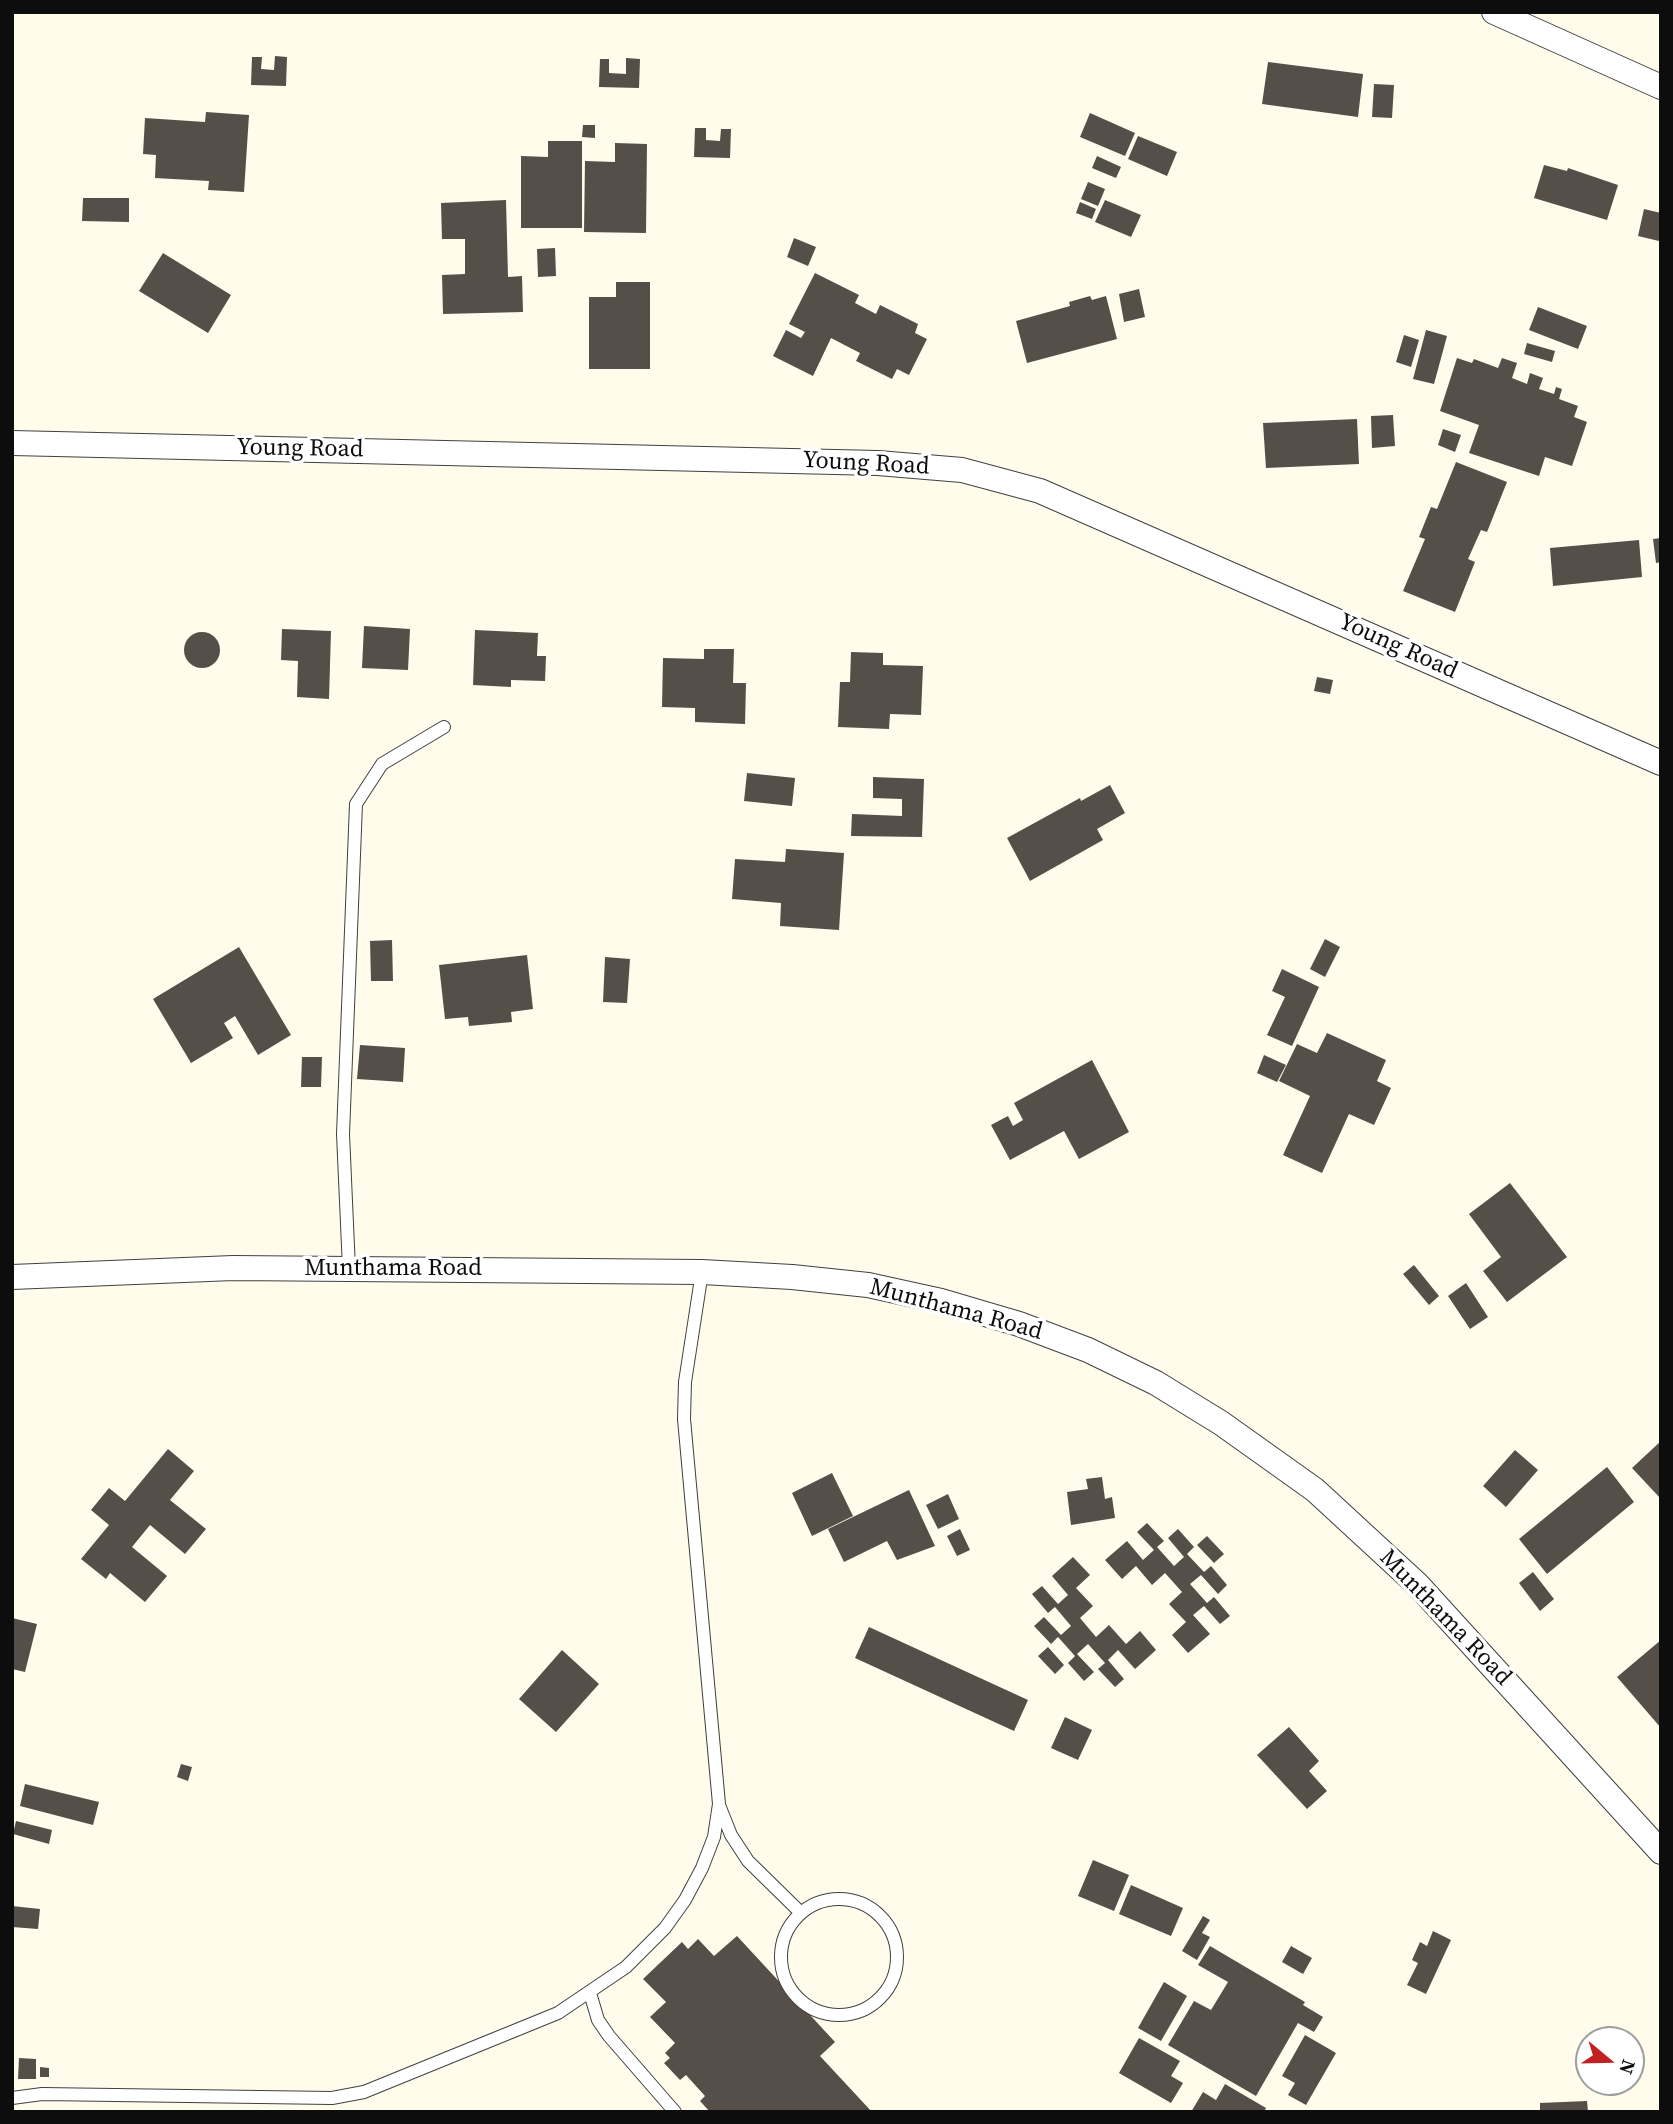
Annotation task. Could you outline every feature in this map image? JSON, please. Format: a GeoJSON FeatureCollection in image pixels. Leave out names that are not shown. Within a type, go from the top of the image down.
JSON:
{"type":"FeatureCollection","features":[{"type":"Feature","properties":{"kind":"street"},"geometry":{"type":"LineString","coordinates":[[1494,12],[1661,88]]}},
{"type":"Feature","properties":{"kind":"street","name":"Young Road"},"geometry":{"type":"LineString","coordinates":[[12,443],[878,463],[962,470],[1040,491],[1661,763]]}},
{"type":"Feature","properties":{"kind":"street","name":"Munthama Road"},"geometry":{"type":"LineString","coordinates":[[12,1277],[233,1268],[702,1272],[868,1285],[941,1301],[1019,1324],[1088,1350],[1156,1383],[1221,1423],[1315,1490],[1418,1585],[1661,1852]]}},
{"type":"Feature","properties":{"kind":"lane"},"geometry":{"type":"LineString","coordinates":[[349,1269],[343,1134],[356,804],[382,764],[444,727]]}},
{"type":"Feature","properties":{"kind":"lane"},"geometry":{"type":"LineString","coordinates":[[12,2098],[42,2094],[332,2098],[363,2092],[558,2013],[626,1967],[665,1928],[685,1900],[714,1837],[719,1804],[684,1419],[685,1382],[702,1272]]}},
{"type":"Feature","properties":{"kind":"lane"},"geometry":{"type":"LineString","coordinates":[[719,1804],[731,1835],[748,1861],[802,1913]]}},
{"type":"Feature","properties":{"kind":"lane"},"geometry":{"type":"LineString","coordinates":[[844,1899],[872,1908],[883,1919],[894,1938],[897,1960],[894,1976],[877,2000],[865,2009],[835,2015],[807,2005],[796,1995],[788,1983],[782,1953],[785,1938],[802,1913],[828,1900],[844,1899]]}},
{"type":"Feature","properties":{"kind":"lane"},"geometry":{"type":"LineString","coordinates":[[590,1993],[598,2020],[609,2036],[675,2112]]}},
{"type":"Feature","properties":{"kind":"building"},"geometry":{"type":"Polygon","coordinates":[[[275,56],[287,57],[286,86],[251,85],[252,57],[262,57],[261,69],[274,70],[275,56]]]}},
{"type":"Feature","properties":{"kind":"building"},"geometry":{"type":"Polygon","coordinates":[[[626,58],[640,59],[639,88],[599,87],[600,59],[609,59],[609,73],[626,74],[626,58]]]}},
{"type":"Feature","properties":{"kind":"building"},"geometry":{"type":"Polygon","coordinates":[[[1268,62],[1363,74],[1358,117],[1262,104],[1268,62]]]}},
{"type":"Feature","properties":{"kind":"building"},"geometry":{"type":"Polygon","coordinates":[[[1374,84],[1394,85],[1392,118],[1372,117],[1374,84]]]}},
{"type":"Feature","properties":{"kind":"building"},"geometry":{"type":"Polygon","coordinates":[[[206,112],[249,115],[244,192],[208,190],[209,181],[155,178],[156,155],[143,154],[145,118],[205,122],[206,112]]]}},
{"type":"Feature","properties":{"kind":"building"},"geometry":{"type":"Polygon","coordinates":[[[1090,113],[1135,133],[1125,156],[1080,137],[1090,113]]]}},
{"type":"Feature","properties":{"kind":"building"},"geometry":{"type":"Polygon","coordinates":[[[583,125],[595,125],[595,138],[582,137],[583,125]]]}},
{"type":"Feature","properties":{"kind":"building"},"geometry":{"type":"Polygon","coordinates":[[[695,128],[706,128],[706,140],[720,141],[721,129],[731,129],[730,158],[694,157],[695,128]]]}},
{"type":"Feature","properties":{"kind":"building"},"geometry":{"type":"Polygon","coordinates":[[[1138,136],[1177,152],[1167,176],[1128,159],[1138,136]]]}},
{"type":"Feature","properties":{"kind":"building"},"geometry":{"type":"Polygon","coordinates":[[[548,141],[582,141],[582,228],[521,228],[521,156],[548,157],[548,141]]]}},
{"type":"Feature","properties":{"kind":"building"},"geometry":{"type":"Polygon","coordinates":[[[615,143],[647,144],[646,233],[584,232],[585,161],[615,162],[615,143]]]}},
{"type":"Feature","properties":{"kind":"building"},"geometry":{"type":"Polygon","coordinates":[[[1097,156],[1121,167],[1116,178],[1092,168],[1097,156]]]}},
{"type":"Feature","properties":{"kind":"building"},"geometry":{"type":"Polygon","coordinates":[[[1544,165],[1567,171],[1568,168],[1618,185],[1607,220],[1534,198],[1544,165]]]}},
{"type":"Feature","properties":{"kind":"building"},"geometry":{"type":"Polygon","coordinates":[[[1088,182],[1105,189],[1098,206],[1081,199],[1088,182]]]}},
{"type":"Feature","properties":{"kind":"building"},"geometry":{"type":"Polygon","coordinates":[[[83,198],[129,198],[129,222],[82,221],[83,198]]]}},
{"type":"Feature","properties":{"kind":"building"},"geometry":{"type":"Polygon","coordinates":[[[506,200],[508,277],[522,276],[523,312],[443,314],[442,275],[465,274],[465,239],[442,239],[441,203],[506,200]]]}},
{"type":"Feature","properties":{"kind":"building"},"geometry":{"type":"Polygon","coordinates":[[[1105,200],[1141,215],[1131,237],[1095,222],[1105,200]]]}},
{"type":"Feature","properties":{"kind":"building"},"geometry":{"type":"Polygon","coordinates":[[[1080,202],[1096,209],[1092,219],[1076,213],[1080,202]]]}},
{"type":"Feature","properties":{"kind":"building"},"geometry":{"type":"Polygon","coordinates":[[[1644,209],[1661,213],[1659,241],[1638,236],[1644,209]]]}},
{"type":"Feature","properties":{"kind":"building"},"geometry":{"type":"Polygon","coordinates":[[[794,238],[816,247],[808,266],[787,257],[794,238]]]}},
{"type":"Feature","properties":{"kind":"building"},"geometry":{"type":"Polygon","coordinates":[[[555,248],[556,276],[538,277],[537,249],[555,248]]]}},
{"type":"Feature","properties":{"kind":"building"},"geometry":{"type":"Polygon","coordinates":[[[163,253],[231,295],[208,333],[139,291],[163,253]]]}},
{"type":"Feature","properties":{"kind":"building"},"geometry":{"type":"Polygon","coordinates":[[[815,273],[859,295],[855,303],[876,314],[880,305],[918,324],[915,333],[927,339],[909,375],[897,369],[892,379],[856,361],[860,353],[831,338],[813,376],[773,356],[786,330],[801,338],[805,332],[789,324],[815,273]]]}},
{"type":"Feature","properties":{"kind":"building"},"geometry":{"type":"Polygon","coordinates":[[[616,282],[650,282],[650,369],[589,369],[589,297],[616,297],[616,282]]]}},
{"type":"Feature","properties":{"kind":"building"},"geometry":{"type":"Polygon","coordinates":[[[1139,289],[1145,317],[1124,322],[1119,294],[1139,289]]]}},
{"type":"Feature","properties":{"kind":"building"},"geometry":{"type":"Polygon","coordinates":[[[1090,296],[1092,300],[1106,296],[1117,339],[1027,363],[1016,321],[1070,306],[1069,302],[1090,296]]]}},
{"type":"Feature","properties":{"kind":"building"},"geometry":{"type":"Polygon","coordinates":[[[1538,307],[1587,326],[1578,349],[1529,330],[1538,307]]]}},
{"type":"Feature","properties":{"kind":"building"},"geometry":{"type":"Polygon","coordinates":[[[1426,330],[1447,336],[1434,384],[1413,379],[1426,330]]]}},
{"type":"Feature","properties":{"kind":"building"},"geometry":{"type":"Polygon","coordinates":[[[1404,335],[1419,340],[1411,367],[1396,362],[1404,335]]]}},
{"type":"Feature","properties":{"kind":"building"},"geometry":{"type":"Polygon","coordinates":[[[1527,343],[1555,351],[1552,362],[1524,354],[1527,343]]]}},
{"type":"Feature","properties":{"kind":"building"},"geometry":{"type":"Polygon","coordinates":[[[1457,358],[1472,363],[1474,359],[1498,368],[1502,358],[1517,363],[1512,378],[1527,384],[1530,373],[1543,378],[1539,389],[1554,394],[1556,387],[1562,389],[1559,399],[1578,406],[1574,417],[1587,422],[1572,466],[1545,457],[1539,476],[1469,453],[1479,425],[1440,411],[1457,358]]]}},
{"type":"Feature","properties":{"kind":"building"},"geometry":{"type":"Polygon","coordinates":[[[1393,415],[1395,446],[1372,448],[1371,416],[1393,415]]]}},
{"type":"Feature","properties":{"kind":"building"},"geometry":{"type":"Polygon","coordinates":[[[1357,419],[1359,464],[1266,468],[1263,423],[1357,419]]]}},
{"type":"Feature","properties":{"kind":"building"},"geometry":{"type":"Polygon","coordinates":[[[1443,429],[1461,435],[1455,452],[1438,445],[1443,429]]]}},
{"type":"Feature","properties":{"kind":"building"},"geometry":{"type":"Polygon","coordinates":[[[1456,462],[1507,482],[1487,532],[1481,530],[1468,559],[1475,562],[1455,612],[1403,591],[1425,539],[1419,537],[1431,507],[1437,509],[1456,462]]]}},
{"type":"Feature","properties":{"kind":"building"},"geometry":{"type":"Polygon","coordinates":[[[1661,538],[1661,562],[1656,563],[1653,539],[1661,538]]]}},
{"type":"Feature","properties":{"kind":"building"},"geometry":{"type":"Polygon","coordinates":[[[1639,540],[1642,577],[1553,586],[1550,548],[1639,540]]]}},
{"type":"Feature","properties":{"kind":"building"},"geometry":{"type":"Polygon","coordinates":[[[364,626],[410,629],[408,670],[362,668],[364,626]]]}},
{"type":"Feature","properties":{"kind":"building"},"geometry":{"type":"Polygon","coordinates":[[[282,629],[331,631],[329,699],[297,697],[298,661],[281,660],[282,629]]]}},
{"type":"Feature","properties":{"kind":"building"},"geometry":{"type":"Polygon","coordinates":[[[475,630],[538,633],[537,656],[546,656],[545,681],[511,680],[511,687],[473,685],[475,630]]]}},
{"type":"Feature","properties":{"kind":"building"},"geometry":{"type":"Polygon","coordinates":[[[202,632],[215,637],[220,650],[215,663],[202,668],[189,663],[184,650],[189,637],[202,632]]]}},
{"type":"Feature","properties":{"kind":"building"},"geometry":{"type":"Polygon","coordinates":[[[704,649],[734,649],[733,683],[746,683],[745,724],[695,722],[695,708],[662,707],[663,658],[704,659],[704,649]]]}},
{"type":"Feature","properties":{"kind":"building"},"geometry":{"type":"Polygon","coordinates":[[[851,652],[883,653],[883,665],[923,666],[921,715],[890,714],[889,729],[838,727],[840,682],[850,682],[851,652]]]}},
{"type":"Feature","properties":{"kind":"building"},"geometry":{"type":"Polygon","coordinates":[[[1317,677],[1333,680],[1330,694],[1314,691],[1317,677]]]}},
{"type":"Feature","properties":{"kind":"building"},"geometry":{"type":"Polygon","coordinates":[[[747,773],[795,778],[792,806],[744,801],[747,773]]]}},
{"type":"Feature","properties":{"kind":"building"},"geometry":{"type":"Polygon","coordinates":[[[873,777],[924,779],[922,837],[851,836],[852,814],[902,816],[902,799],[873,798],[873,777]]]}},
{"type":"Feature","properties":{"kind":"building"},"geometry":{"type":"Polygon","coordinates":[[[1110,785],[1125,813],[1097,829],[1103,840],[1030,881],[1007,838],[1080,798],[1081,801],[1110,785]]]}},
{"type":"Feature","properties":{"kind":"building"},"geometry":{"type":"Polygon","coordinates":[[[786,849],[844,853],[839,930],[780,926],[781,903],[732,899],[735,859],[785,862],[786,849]]]}},
{"type":"Feature","properties":{"kind":"building"},"geometry":{"type":"Polygon","coordinates":[[[1325,939],[1340,947],[1325,977],[1310,969],[1325,939]]]}},
{"type":"Feature","properties":{"kind":"building"},"geometry":{"type":"Polygon","coordinates":[[[392,940],[393,981],[371,981],[370,941],[392,940]]]}},
{"type":"Feature","properties":{"kind":"building"},"geometry":{"type":"Polygon","coordinates":[[[239,947],[291,1035],[258,1055],[235,1016],[224,1023],[233,1038],[191,1063],[153,999],[239,947]]]}},
{"type":"Feature","properties":{"kind":"building"},"geometry":{"type":"Polygon","coordinates":[[[527,955],[533,1009],[511,1012],[512,1022],[469,1026],[468,1017],[445,1019],[439,965],[527,955]]]}},
{"type":"Feature","properties":{"kind":"building"},"geometry":{"type":"Polygon","coordinates":[[[605,957],[630,959],[627,1003],[603,1002],[605,957]]]}},
{"type":"Feature","properties":{"kind":"building"},"geometry":{"type":"Polygon","coordinates":[[[1282,969],[1319,987],[1292,1046],[1267,1035],[1285,997],[1272,991],[1282,969]]]}},
{"type":"Feature","properties":{"kind":"building"},"geometry":{"type":"Polygon","coordinates":[[[1327,1033],[1386,1060],[1377,1081],[1391,1088],[1374,1125],[1349,1114],[1322,1173],[1283,1155],[1310,1096],[1279,1081],[1297,1044],[1317,1053],[1327,1033]]]}},
{"type":"Feature","properties":{"kind":"building"},"geometry":{"type":"Polygon","coordinates":[[[360,1045],[405,1048],[403,1082],[357,1079],[360,1045]]]}},
{"type":"Feature","properties":{"kind":"building"},"geometry":{"type":"Polygon","coordinates":[[[1264,1055],[1286,1065],[1277,1082],[1257,1073],[1264,1055]]]}},
{"type":"Feature","properties":{"kind":"building"},"geometry":{"type":"Polygon","coordinates":[[[302,1057],[322,1057],[321,1087],[301,1087],[302,1057]]]}},
{"type":"Feature","properties":{"kind":"building"},"geometry":{"type":"Polygon","coordinates":[[[1092,1060],[1129,1132],[1079,1159],[1064,1131],[1010,1160],[991,1125],[1008,1116],[1013,1126],[1023,1120],[1014,1103],[1092,1060]]]}},
{"type":"Feature","properties":{"kind":"building"},"geometry":{"type":"Polygon","coordinates":[[[1510,1183],[1567,1257],[1507,1302],[1483,1271],[1501,1257],[1469,1214],[1510,1183]]]}},
{"type":"Feature","properties":{"kind":"building"},"geometry":{"type":"Polygon","coordinates":[[[1414,1265],[1439,1296],[1429,1305],[1403,1274],[1414,1265]]]}},
{"type":"Feature","properties":{"kind":"building"},"geometry":{"type":"Polygon","coordinates":[[[1466,1283],[1488,1317],[1470,1329],[1448,1296],[1466,1283]]]}},
{"type":"Feature","properties":{"kind":"building"},"geometry":{"type":"Polygon","coordinates":[[[1661,1441],[1661,1499],[1632,1468],[1661,1441]]]}},
{"type":"Feature","properties":{"kind":"building"},"geometry":{"type":"Polygon","coordinates":[[[168,1449],[194,1471],[170,1500],[206,1529],[185,1554],[150,1525],[132,1547],[167,1576],[145,1602],[110,1573],[106,1579],[81,1559],[109,1525],[91,1510],[109,1488],[125,1501],[168,1449]]]}},
{"type":"Feature","properties":{"kind":"building"},"geometry":{"type":"Polygon","coordinates":[[[1515,1450],[1538,1470],[1506,1507],[1483,1486],[1515,1450]]]}},
{"type":"Feature","properties":{"kind":"building"},"geometry":{"type":"Polygon","coordinates":[[[1607,1467],[1634,1502],[1547,1574],[1519,1539],[1607,1467]]]}},
{"type":"Feature","properties":{"kind":"building"},"geometry":{"type":"Polygon","coordinates":[[[832,1473],[853,1516],[812,1536],[792,1493],[832,1473]]]}},
{"type":"Feature","properties":{"kind":"building"},"geometry":{"type":"Polygon","coordinates":[[[1102,1477],[1105,1499],[1112,1497],[1115,1518],[1071,1525],[1067,1492],[1088,1489],[1086,1479],[1102,1477]]]}},
{"type":"Feature","properties":{"kind":"building"},"geometry":{"type":"Polygon","coordinates":[[[909,1490],[935,1546],[897,1560],[887,1541],[844,1562],[828,1529],[909,1490]]]}},
{"type":"Feature","properties":{"kind":"building"},"geometry":{"type":"Polygon","coordinates":[[[948,1494],[959,1519],[938,1529],[926,1505],[948,1494]]]}},
{"type":"Feature","properties":{"kind":"building"},"geometry":{"type":"Polygon","coordinates":[[[1147,1523],[1164,1541],[1157,1547],[1174,1566],[1184,1557],[1168,1538],[1178,1529],[1194,1547],[1187,1554],[1204,1572],[1211,1566],[1227,1585],[1218,1594],[1201,1575],[1190,1584],[1207,1603],[1214,1597],[1230,1616],[1220,1624],[1204,1606],[1193,1615],[1210,1634],[1188,1653],[1172,1635],[1186,1622],[1169,1604],[1182,1592],[1165,1573],[1152,1585],[1136,1566],[1122,1579],[1105,1560],[1127,1541],[1143,1560],[1154,1550],[1137,1532],[1147,1523]]]}},
{"type":"Feature","properties":{"kind":"building"},"geometry":{"type":"Polygon","coordinates":[[[960,1529],[970,1550],[957,1556],[947,1536],[960,1529]]]}},
{"type":"Feature","properties":{"kind":"building"},"geometry":{"type":"Polygon","coordinates":[[[1207,1536],[1224,1554],[1214,1563],[1197,1545],[1207,1536]]]}},
{"type":"Feature","properties":{"kind":"building"},"geometry":{"type":"Polygon","coordinates":[[[1073,1557],[1090,1575],[1076,1588],[1093,1606],[1080,1618],[1096,1637],[1109,1625],[1126,1644],[1140,1631],[1156,1650],[1135,1669],[1118,1650],[1108,1660],[1124,1679],[1115,1687],[1098,1669],[1105,1663],[1088,1644],[1077,1654],[1094,1672],[1084,1681],[1068,1663],[1075,1656],[1058,1637],[1051,1644],[1034,1626],[1044,1617],[1061,1635],[1071,1626],[1055,1607],[1048,1613],[1032,1594],[1042,1586],[1058,1604],[1068,1595],[1052,1576],[1073,1557]]]}},
{"type":"Feature","properties":{"kind":"building"},"geometry":{"type":"Polygon","coordinates":[[[1533,1572],[1554,1599],[1540,1611],[1519,1583],[1533,1572]]]}},
{"type":"Feature","properties":{"kind":"building"},"geometry":{"type":"Polygon","coordinates":[[[12,1618],[37,1624],[25,1672],[12,1669],[12,1618]]]}},
{"type":"Feature","properties":{"kind":"building"},"geometry":{"type":"Polygon","coordinates":[[[869,1627],[1028,1700],[1014,1731],[855,1658],[869,1627]]]}},
{"type":"Feature","properties":{"kind":"building"},"geometry":{"type":"Polygon","coordinates":[[[1661,1640],[1661,1728],[1617,1677],[1661,1640]]]}},
{"type":"Feature","properties":{"kind":"building"},"geometry":{"type":"Polygon","coordinates":[[[1048,1647],[1064,1665],[1055,1674],[1038,1656],[1048,1647]]]}},
{"type":"Feature","properties":{"kind":"building"},"geometry":{"type":"Polygon","coordinates":[[[562,1650],[599,1684],[556,1732],[519,1699],[562,1650]]]}},
{"type":"Feature","properties":{"kind":"building"},"geometry":{"type":"Polygon","coordinates":[[[1065,1717],[1092,1730],[1078,1760],[1051,1748],[1065,1717]]]}},
{"type":"Feature","properties":{"kind":"building"},"geometry":{"type":"Polygon","coordinates":[[[1289,1727],[1319,1761],[1309,1771],[1327,1791],[1307,1809],[1257,1755],[1289,1727]]]}},
{"type":"Feature","properties":{"kind":"building"},"geometry":{"type":"Polygon","coordinates":[[[181,1764],[192,1767],[188,1781],[177,1777],[181,1764]]]}},
{"type":"Feature","properties":{"kind":"building"},"geometry":{"type":"Polygon","coordinates":[[[25,1784],[99,1802],[93,1825],[20,1806],[25,1784]]]}},
{"type":"Feature","properties":{"kind":"building"},"geometry":{"type":"Polygon","coordinates":[[[16,1821],[52,1830],[49,1844],[13,1834],[16,1821]]]}},
{"type":"Feature","properties":{"kind":"building"},"geometry":{"type":"Polygon","coordinates":[[[1093,1860],[1129,1875],[1114,1911],[1078,1896],[1093,1860]]]}},
{"type":"Feature","properties":{"kind":"building"},"geometry":{"type":"Polygon","coordinates":[[[1131,1885],[1183,1908],[1171,1936],[1119,1914],[1131,1885]]]}},
{"type":"Feature","properties":{"kind":"building"},"geometry":{"type":"Polygon","coordinates":[[[12,1906],[40,1909],[38,1929],[12,1927],[12,1906]]]}},
{"type":"Feature","properties":{"kind":"building"},"geometry":{"type":"Polygon","coordinates":[[[1203,1916],[1210,1920],[1202,1933],[1210,1937],[1197,1960],[1182,1951],[1203,1916]]]}},
{"type":"Feature","properties":{"kind":"building"},"geometry":{"type":"Polygon","coordinates":[[[1433,1931],[1451,1940],[1426,1994],[1407,1985],[1418,1963],[1412,1960],[1420,1942],[1427,1946],[1433,1931]]]}},
{"type":"Feature","properties":{"kind":"building"},"geometry":{"type":"Polygon","coordinates":[[[737,1936],[835,2042],[820,2056],[872,2112],[710,2112],[700,2101],[705,2096],[686,2075],[680,2080],[664,2063],[670,2058],[665,2053],[675,2043],[650,2017],[666,2002],[643,1979],[682,1942],[688,1949],[698,1939],[714,1956],[737,1936]]]}},
{"type":"Feature","properties":{"kind":"building"},"geometry":{"type":"Polygon","coordinates":[[[1210,1946],[1305,2002],[1303,2005],[1323,2017],[1314,2032],[1298,2023],[1256,2096],[1168,2045],[1194,2001],[1211,2010],[1228,1982],[1198,1965],[1210,1946]]]}},
{"type":"Feature","properties":{"kind":"building"},"geometry":{"type":"Polygon","coordinates":[[[1291,1946],[1312,1958],[1303,1974],[1282,1962],[1291,1946]]]}},
{"type":"Feature","properties":{"kind":"building"},"geometry":{"type":"Polygon","coordinates":[[[1164,1982],[1187,1996],[1161,2041],[1138,2028],[1164,1982]]]}},
{"type":"Feature","properties":{"kind":"building"},"geometry":{"type":"Polygon","coordinates":[[[1305,2035],[1336,2053],[1306,2105],[1288,2095],[1295,2083],[1282,2076],[1305,2035]]]}},
{"type":"Feature","properties":{"kind":"building"},"geometry":{"type":"Polygon","coordinates":[[[1139,2038],[1180,2061],[1171,2076],[1183,2083],[1171,2103],[1119,2073],[1139,2038]]]}},
{"type":"Feature","properties":{"kind":"building"},"geometry":{"type":"Polygon","coordinates":[[[19,2058],[36,2059],[36,2079],[18,2079],[19,2058]]]}},
{"type":"Feature","properties":{"kind":"building"},"geometry":{"type":"Polygon","coordinates":[[[40,2067],[49,2068],[49,2077],[40,2077],[40,2067]]]}},
{"type":"Feature","properties":{"kind":"building"},"geometry":{"type":"Polygon","coordinates":[[[1225,2084],[1266,2108],[1264,2112],[1191,2112],[1203,2092],[1216,2100],[1225,2084]]]}},
{"type":"Feature","properties":{"kind":"building"},"geometry":{"type":"Polygon","coordinates":[[[1587,2101],[1588,2112],[1540,2112],[1540,2103],[1587,2101]]]}}]}
